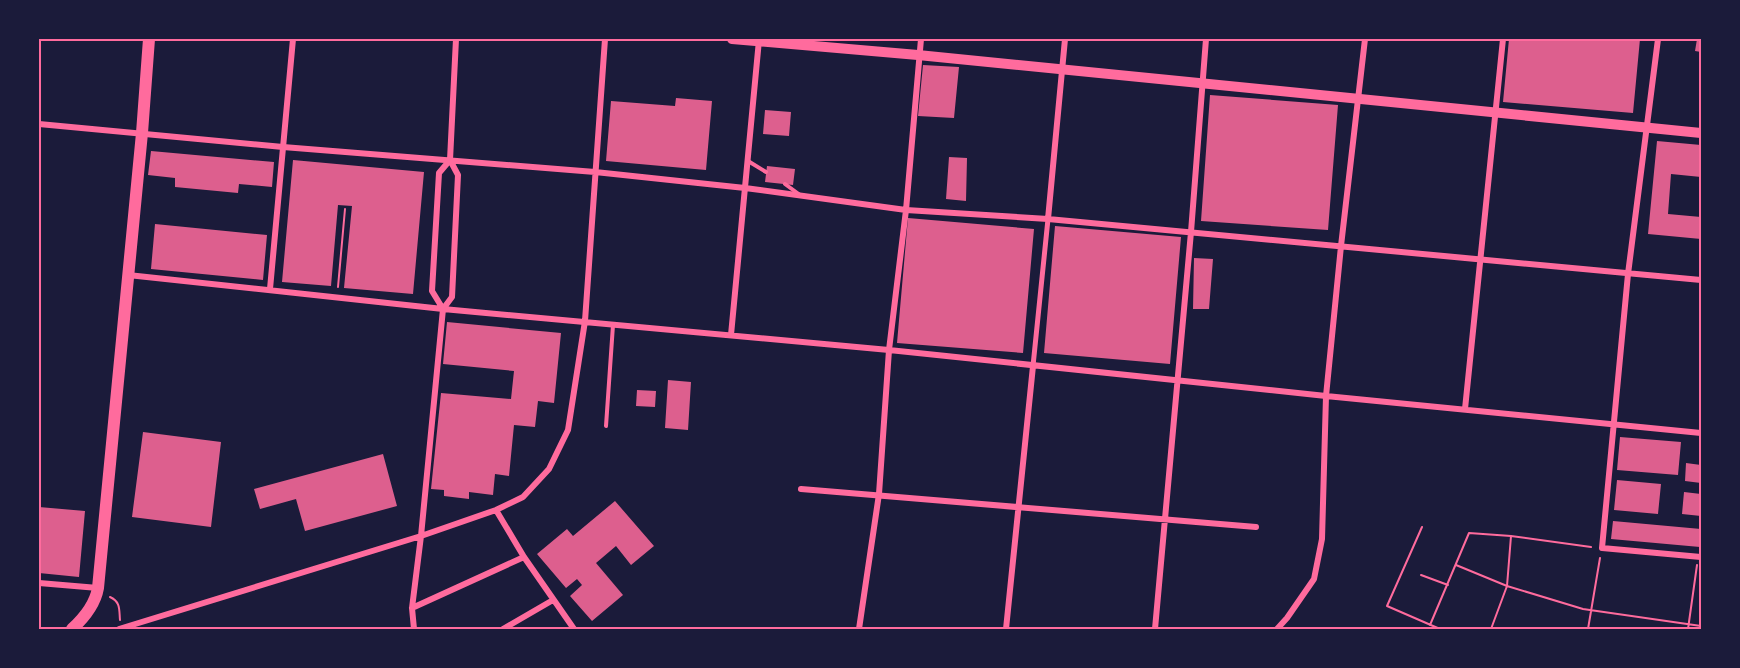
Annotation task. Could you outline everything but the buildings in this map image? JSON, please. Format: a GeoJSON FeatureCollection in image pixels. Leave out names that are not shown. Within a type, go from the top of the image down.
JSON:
{"type":"FeatureCollection","features":[{"type":"Feature","properties":{"kind":"main road"},"geometry":{"type":"LineString","coordinates":[[72,629],[84,618],[98,591],[149,39]]}},
{"type":"Feature","properties":{"kind":"main road"},"geometry":{"type":"LineString","coordinates":[[732,39],[918,55],[1701,133]]}},
{"type":"Feature","properties":{"kind":"street"},"geometry":{"type":"LineString","coordinates":[[270,289],[293,39]]}},
{"type":"Feature","properties":{"kind":"street"},"geometry":{"type":"LineString","coordinates":[[442,309],[452,297],[458,186],[458,175],[450,160],[456,39]]}},
{"type":"Feature","properties":{"kind":"street"},"geometry":{"type":"LineString","coordinates":[[120,629],[421,536],[496,510],[523,497],[549,469],[568,430],[585,321],[605,39]]}},
{"type":"Feature","properties":{"kind":"street"},"geometry":{"type":"LineString","coordinates":[[859,629],[879,494],[889,350],[906,210],[921,39]]}},
{"type":"Feature","properties":{"kind":"street"},"geometry":{"type":"LineString","coordinates":[[1006,629],[1065,39]]}},
{"type":"Feature","properties":{"kind":"street"},"geometry":{"type":"LineString","coordinates":[[1155,629],[1206,39]]}},
{"type":"Feature","properties":{"kind":"street"},"geometry":{"type":"LineString","coordinates":[[1277,629],[1314,579],[1322,539],[1326,396],[1365,39]]}},
{"type":"Feature","properties":{"kind":"street"},"geometry":{"type":"LineString","coordinates":[[1465,409],[1503,39]]}},
{"type":"Feature","properties":{"kind":"street"},"geometry":{"type":"LineString","coordinates":[[1658,39],[1628,273],[1602,548],[1700,557]]}},
{"type":"Feature","properties":{"kind":"street"},"geometry":{"type":"LineString","coordinates":[[730,335],[758,40]]}},
{"type":"Feature","properties":{"kind":"street"},"geometry":{"type":"LineString","coordinates":[[39,124],[283,147],[595,172],[745,188],[906,210],[1048,219],[1701,280]]}},
{"type":"Feature","properties":{"kind":"street"},"geometry":{"type":"LineString","coordinates":[[414,629],[412,608],[442,309],[432,291],[439,173],[450,160]]}},
{"type":"Feature","properties":{"kind":"street"},"geometry":{"type":"LineString","coordinates":[[127,275],[442,309],[889,350],[1701,433]]}},
{"type":"Feature","properties":{"kind":"street"},"geometry":{"type":"LineString","coordinates":[[801,489],[1257,526]]}},
{"type":"Feature","properties":{"kind":"street"},"geometry":{"type":"LineString","coordinates":[[496,510],[524,557],[574,629]]}},
{"type":"Feature","properties":{"kind":"street"},"geometry":{"type":"LineString","coordinates":[[412,608],[524,557]]}},
{"type":"Feature","properties":{"kind":"street"},"geometry":{"type":"LineString","coordinates":[[39,583],[98,591]]}},
{"type":"Feature","properties":{"kind":"street"},"geometry":{"type":"LineString","coordinates":[[502,629],[553,600]]}},
{"type":"Feature","properties":{"kind":"lane"},"geometry":{"type":"LineString","coordinates":[[748,161],[766,172]]}},
{"type":"Feature","properties":{"kind":"lane"},"geometry":{"type":"LineString","coordinates":[[785,184],[803,197]]}},
{"type":"Feature","properties":{"kind":"lane"},"geometry":{"type":"LineString","coordinates":[[606,426],[613,324]]}},
{"type":"Feature","properties":{"kind":"lane"},"geometry":{"type":"LineString","coordinates":[[142,622],[145,629]]}},
{"type":"Feature","properties":{"kind":"path"},"geometry":{"type":"LineString","coordinates":[[337,296],[345,209]]}},
{"type":"Feature","properties":{"kind":"path"},"geometry":{"type":"LineString","coordinates":[[1422,526],[1387,606],[1440,629]]}},
{"type":"Feature","properties":{"kind":"path"},"geometry":{"type":"LineString","coordinates":[[1430,625],[1469,532],[1602,548],[1588,629]]}},
{"type":"Feature","properties":{"kind":"path"},"geometry":{"type":"LineString","coordinates":[[1491,629],[1507,586],[1512,536]]}},
{"type":"Feature","properties":{"kind":"path"},"geometry":{"type":"LineString","coordinates":[[1688,629],[1700,557]]}},
{"type":"Feature","properties":{"kind":"path"},"geometry":{"type":"LineString","coordinates":[[1456,564],[1507,586],[1583,609],[1701,626]]}},
{"type":"Feature","properties":{"kind":"path"},"geometry":{"type":"LineString","coordinates":[[1421,575],[1448,585]]}},
{"type":"Feature","properties":{"kind":"path"},"geometry":{"type":"LineString","coordinates":[[98,591],[115,599],[118,603],[120,629]]}}]}
